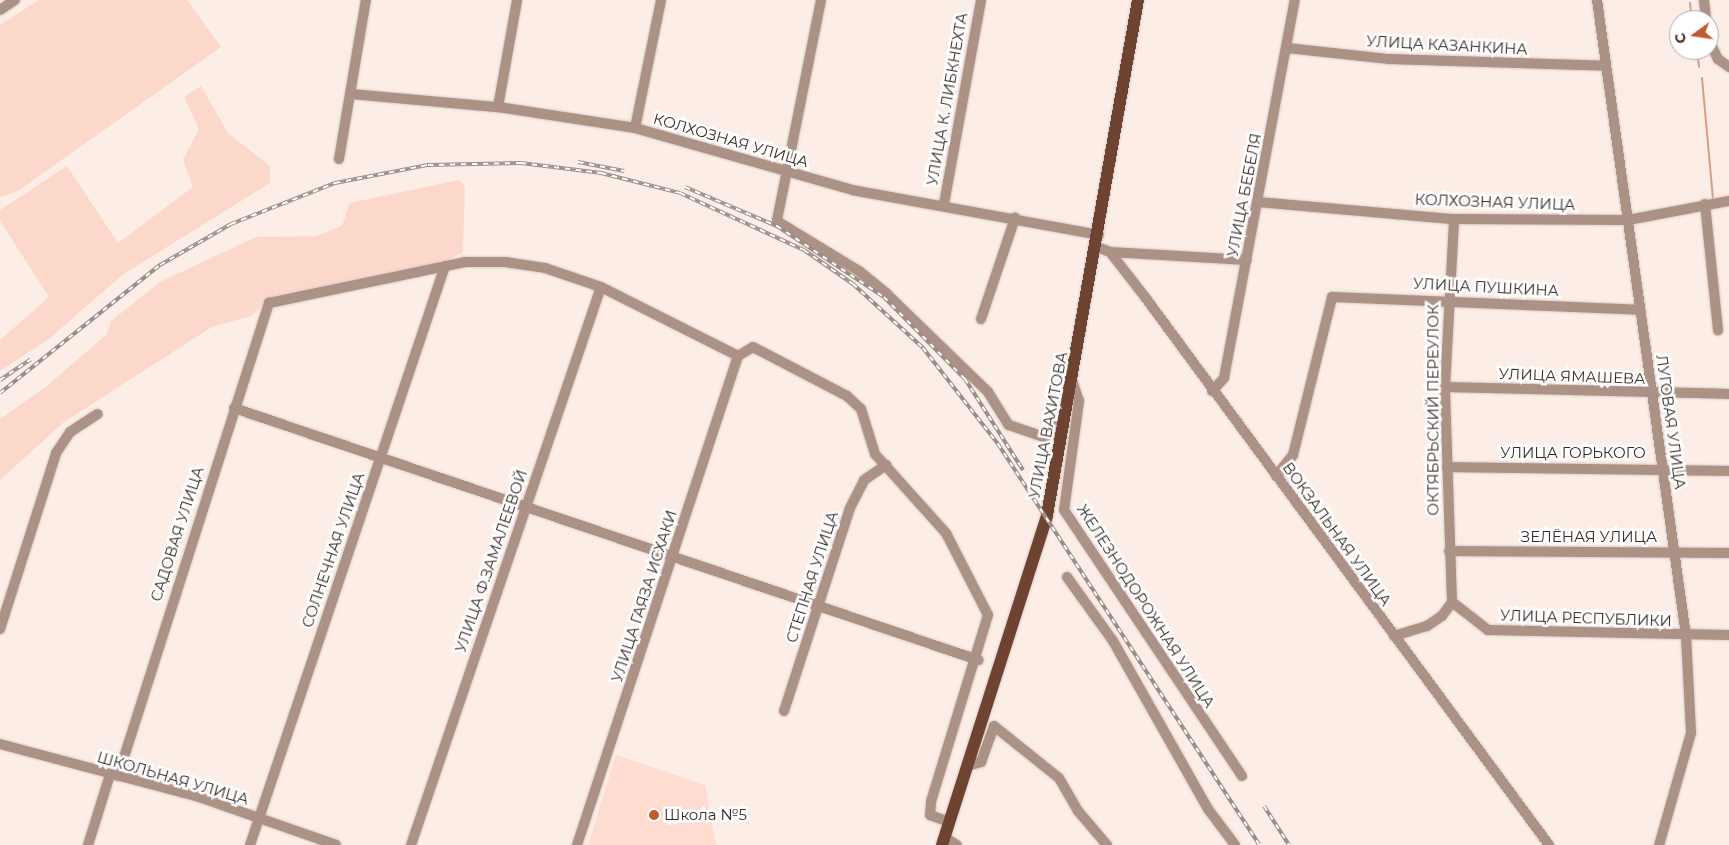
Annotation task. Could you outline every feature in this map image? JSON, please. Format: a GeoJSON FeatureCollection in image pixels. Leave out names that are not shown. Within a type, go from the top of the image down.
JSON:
{"type":"FeatureCollection","features":[{"type":"Feature","properties":{"kind":"main road","name":"УЛИЦА ВАХИТОВА"},"geometry":{"type":"LineString","coordinates":[[943,841],[1046,515],[1073,383],[1138,0]]}},
{"type":"Feature","properties":{"kind":"street"},"geometry":{"type":"LineString","coordinates":[[0,10],[15,0]]}},
{"type":"Feature","properties":{"kind":"street"},"geometry":{"type":"LineString","coordinates":[[339,159],[366,0]]}},
{"type":"Feature","properties":{"kind":"street"},"geometry":{"type":"LineString","coordinates":[[498,107],[517,0]]}},
{"type":"Feature","properties":{"kind":"street"},"geometry":{"type":"LineString","coordinates":[[635,128],[661,0]]}},
{"type":"Feature","properties":{"kind":"street"},"geometry":{"type":"LineString","coordinates":[[821,0],[777,221],[859,271],[887,294],[988,392],[1009,425],[1018,431],[1053,437],[1064,390],[1073,383]]}},
{"type":"Feature","properties":{"kind":"street","name":"УЛИЦА К. ЛИБКНЕХТА"},"geometry":{"type":"LineString","coordinates":[[944,204],[980,0]]}},
{"type":"Feature","properties":{"kind":"street","name":"УЛИЦА БЕБЕЛЯ"},"geometry":{"type":"LineString","coordinates":[[1212,391],[1224,378],[1295,0]]}},
{"type":"Feature","properties":{"kind":"street","name":"ЛУГОВАЯ УЛИЦА"},"geometry":{"type":"LineString","coordinates":[[1597,0],[1686,636],[1691,733],[1662,845]]}},
{"type":"Feature","properties":{"kind":"street","name":"УЛИЦА КАЗАНКИНА"},"geometry":{"type":"LineString","coordinates":[[1287,48],[1389,58],[1606,66]]}},
{"type":"Feature","properties":{"kind":"street","name":"КОЛХОЗНАЯ УЛИЦА"},"geometry":{"type":"LineString","coordinates":[[351,94],[498,107],[635,128],[852,190],[944,204],[1015,218],[1098,241]]}},
{"type":"Feature","properties":{"kind":"street","name":"КОЛХОЗНАЯ УЛИЦА"},"geometry":{"type":"LineString","coordinates":[[1258,202],[1454,219],[1628,220],[1729,201]]}},
{"type":"Feature","properties":{"kind":"street"},"geometry":{"type":"LineString","coordinates":[[1705,204],[1718,330]]}},
{"type":"Feature","properties":{"kind":"street"},"geometry":{"type":"LineString","coordinates":[[981,319],[1015,218]]}},
{"type":"Feature","properties":{"kind":"street","name":"ОКТЯБРЬСКИЙ ПЕРЕУЛОК"},"geometry":{"type":"LineString","coordinates":[[1452,602],[1445,386],[1447,300],[1454,219]]}},
{"type":"Feature","properties":{"kind":"street"},"geometry":{"type":"LineString","coordinates":[[1098,241],[1110,252],[1247,260]]}},
{"type":"Feature","properties":{"kind":"street","name":"ВОКЗАЛЬНАЯ УЛИЦА"},"geometry":{"type":"LineString","coordinates":[[1110,252],[1549,845]]}},
{"type":"Feature","properties":{"kind":"street"},"geometry":{"type":"LineString","coordinates":[[445,266],[465,262],[526,264],[601,287],[738,356],[753,347],[847,396],[861,409],[870,443],[886,466],[946,533],[979,591],[989,624],[931,802],[930,815],[949,822]]}},
{"type":"Feature","properties":{"kind":"street","name":"САДОВАЯ УЛИЦА"},"geometry":{"type":"LineString","coordinates":[[88,845],[114,776],[269,303],[445,266]]}},
{"type":"Feature","properties":{"kind":"street","name":"СОЛНЕЧНАЯ УЛИЦА"},"geometry":{"type":"LineString","coordinates":[[250,845],[445,266]]}},
{"type":"Feature","properties":{"kind":"street","name":"УЛИЦА Ф.ЗАМАЛЕЕВОЙ"},"geometry":{"type":"LineString","coordinates":[[412,845],[601,287]]}},
{"type":"Feature","properties":{"kind":"street","name":"УЛИЦА ПУШКИНА"},"geometry":{"type":"LineString","coordinates":[[1276,476],[1293,455],[1332,297],[1447,300],[1640,310]]}},
{"type":"Feature","properties":{"kind":"street","name":"УЛИЦА ГАЯЗА ИСХАКИ"},"geometry":{"type":"LineString","coordinates":[[577,845],[738,356]]}},
{"type":"Feature","properties":{"kind":"street","name":"ЖЕЛЕЗНОДОРОЖНАЯ УЛИЦА"},"geometry":{"type":"LineString","coordinates":[[1073,383],[1079,401],[1064,510],[1242,776]]}},
{"type":"Feature","properties":{"kind":"street","name":"УЛИЦА ЯМАШЕВА"},"geometry":{"type":"LineString","coordinates":[[1445,386],[1652,394],[1729,394]]}},
{"type":"Feature","properties":{"kind":"street"},"geometry":{"type":"LineString","coordinates":[[234,408],[672,557],[818,609],[978,660]]}},
{"type":"Feature","properties":{"kind":"street"},"geometry":{"type":"LineString","coordinates":[[0,629],[56,453],[70,432],[98,414]]}},
{"type":"Feature","properties":{"kind":"street","name":"СТЕПНАЯ УЛИЦА"},"geometry":{"type":"LineString","coordinates":[[784,711],[857,492],[873,471],[886,466]]}},
{"type":"Feature","properties":{"kind":"street","name":"УЛИЦА ГОРЬКОГО"},"geometry":{"type":"LineString","coordinates":[[1447,468],[1662,469],[1729,472]]}},
{"type":"Feature","properties":{"kind":"street","name":"ЗЕЛЁНАЯ УЛИЦА"},"geometry":{"type":"LineString","coordinates":[[1449,551],[1729,553]]}},
{"type":"Feature","properties":{"kind":"street"},"geometry":{"type":"LineString","coordinates":[[1067,578],[1113,641],[1208,809],[1233,842],[1221,845]]}},
{"type":"Feature","properties":{"kind":"street"},"geometry":{"type":"LineString","coordinates":[[1394,636],[1427,626],[1442,616],[1452,602]]}},
{"type":"Feature","properties":{"kind":"street","name":"УЛИЦА РЕСПУБЛИКИ"},"geometry":{"type":"LineString","coordinates":[[1452,602],[1488,630],[1686,636],[1729,635]]}},
{"type":"Feature","properties":{"kind":"street"},"geometry":{"type":"LineString","coordinates":[[967,766],[981,762],[994,726],[1059,778],[1078,811],[1107,845]]}},
{"type":"Feature","properties":{"kind":"street","name":"ШКОЛЬНАЯ УЛИЦА"},"geometry":{"type":"LineString","coordinates":[[0,744],[259,818],[336,845]]}},
{"type":"Feature","properties":{"kind":"street"},"geometry":{"type":"LineString","coordinates":[[943,841],[958,845]]}},
{"type":"Feature","properties":{"kind":"shaded area"},"geometry":{"type":"Polygon","coordinates":[[[39,0],[187,0],[221,47],[18,191],[0,197],[0,25],[39,0]]]}},
{"type":"Feature","properties":{"kind":"shaded area"},"geometry":{"type":"Polygon","coordinates":[[[201,86],[228,133],[270,166],[270,183],[122,275],[49,339],[0,371],[0,340],[49,297],[0,221],[0,210],[67,166],[118,243],[193,187],[183,160],[199,129],[184,97],[201,86]]]}},
{"type":"Feature","properties":{"kind":"shaded area"},"geometry":{"type":"Polygon","coordinates":[[[459,180],[465,187],[463,252],[444,263],[269,300],[251,316],[212,327],[64,422],[0,480],[0,419],[47,386],[107,334],[111,321],[160,282],[256,237],[316,236],[342,226],[350,203],[459,180]]]}},
{"type":"Feature","properties":{"kind":"shaded area","name":"Школа №5"},"geometry":{"type":"Polygon","coordinates":[[[616,755],[705,785],[716,845],[588,845],[616,755]]]}},
{"type":"Feature","properties":{"kind":"waterway"},"geometry":{"type":"LineString","coordinates":[[1690,3],[1691,10]]}},
{"type":"Feature","properties":{"kind":"waterway"},"geometry":{"type":"LineString","coordinates":[[1698,60],[1699,67]]}},
{"type":"Feature","properties":{"kind":"waterway"},"geometry":{"type":"LineString","coordinates":[[1702,78],[1713,198]]}},
{"type":"Feature","properties":{"kind":"railway"},"geometry":{"type":"LineString","coordinates":[[578,162],[624,171]]}},
{"type":"Feature","properties":{"kind":"railway"},"geometry":{"type":"LineString","coordinates":[[0,393],[160,265],[231,224],[335,183],[428,165],[521,163],[601,173],[680,193],[804,250],[853,284],[923,348],[998,444],[1259,845]]}},
{"type":"Feature","properties":{"kind":"railway"},"geometry":{"type":"LineString","coordinates":[[685,187],[777,226],[884,297],[965,379],[1023,470]]}},
{"type":"Feature","properties":{"kind":"railway"},"geometry":{"type":"LineString","coordinates":[[0,380],[31,359]]}},
{"type":"Feature","properties":{"kind":"railway"},"geometry":{"type":"LineString","coordinates":[[1264,806],[1289,845]]}},
{"type":"Feature","properties":{"kind":"place","name":"Школа №5"},"geometry":{"type":"Point","coordinates":[654,815]}}]}
